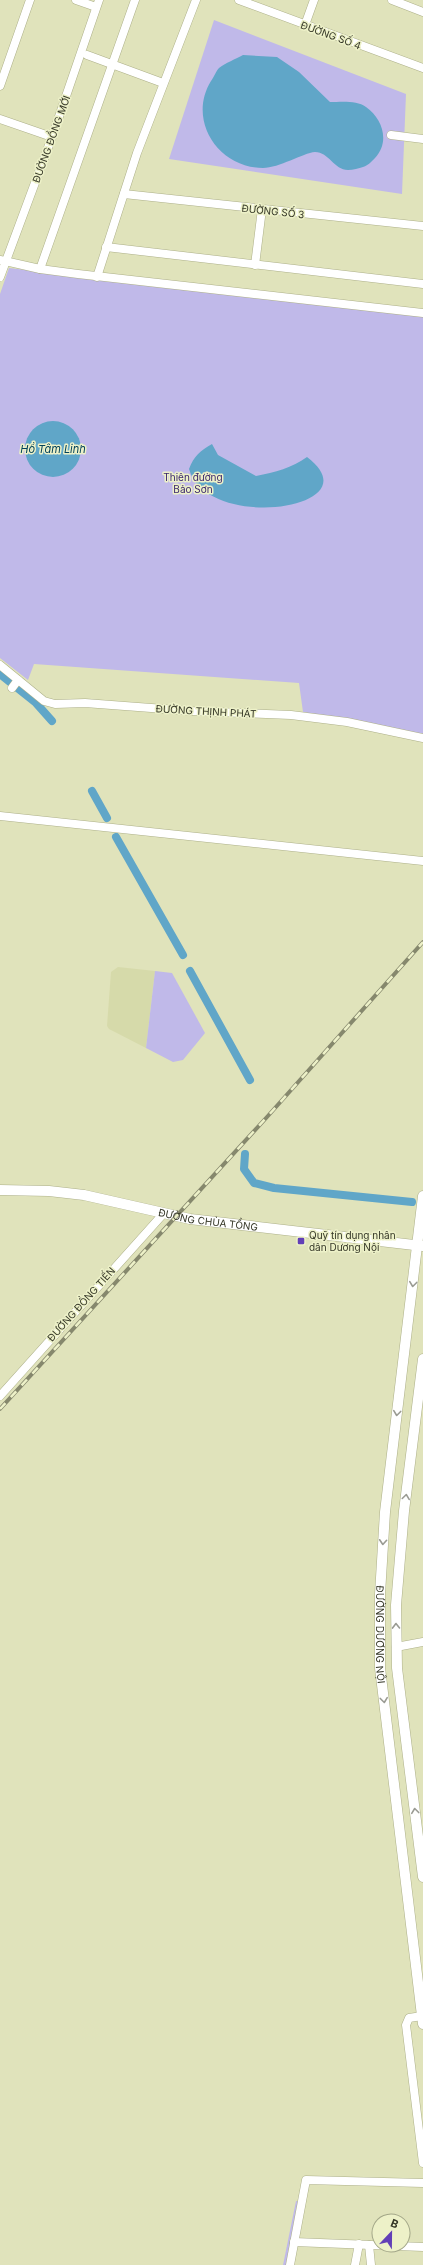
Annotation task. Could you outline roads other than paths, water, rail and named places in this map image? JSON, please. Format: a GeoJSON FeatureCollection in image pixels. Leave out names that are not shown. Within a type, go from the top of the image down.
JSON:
{"type":"FeatureCollection","features":[{"type":"Feature","properties":{"kind":"main road","name":"ĐƯỜNG CHÙA TỔNG"},"geometry":{"type":"LineString","coordinates":[[0,1190],[50,1191],[84,1195],[164,1213],[240,1226],[420,1246]]}},
{"type":"Feature","properties":{"kind":"main road","name":"ĐƯỜNG DƯƠNG NỘI"},"geometry":{"type":"LineString","coordinates":[[422,2020],[379,1650],[380,1594],[386,1512],[420,1246],[423,1196]]}},
{"type":"Feature","properties":{"kind":"main road","name":"ĐƯỜNG DƯƠNG NỘI"},"geometry":{"type":"LineString","coordinates":[[423,1359],[397,1573],[396,1648],[423,1877]]}},
{"type":"Feature","properties":{"kind":"main road"},"geometry":{"type":"LineString","coordinates":[[379,1650],[396,1648]]}},
{"type":"Feature","properties":{"kind":"street"},"geometry":{"type":"LineString","coordinates":[[0,86],[30,0]]}},
{"type":"Feature","properties":{"kind":"street"},"geometry":{"type":"LineString","coordinates":[[76,0],[98,4]]}},
{"type":"Feature","properties":{"kind":"street"},"geometry":{"type":"LineString","coordinates":[[40,269],[135,0]]}},
{"type":"Feature","properties":{"kind":"street"},"geometry":{"type":"LineString","coordinates":[[97,276],[124,194],[196,0]]}},
{"type":"Feature","properties":{"kind":"street","name":"ĐƯỜNG SỐ 4"},"geometry":{"type":"LineString","coordinates":[[239,0],[423,68]]}},
{"type":"Feature","properties":{"kind":"street"},"geometry":{"type":"LineString","coordinates":[[305,25],[314,0]]}},
{"type":"Feature","properties":{"kind":"street"},"geometry":{"type":"LineString","coordinates":[[392,0],[423,12]]}},
{"type":"Feature","properties":{"kind":"street","name":"ĐƯỜNG ĐỒNG MỚI"},"geometry":{"type":"LineString","coordinates":[[0,277],[3,261],[52,137],[98,4]]}},
{"type":"Feature","properties":{"kind":"street"},"geometry":{"type":"LineString","coordinates":[[87,55],[164,83]]}},
{"type":"Feature","properties":{"kind":"street"},"geometry":{"type":"LineString","coordinates":[[0,119],[52,137]]}},
{"type":"Feature","properties":{"kind":"street"},"geometry":{"type":"LineString","coordinates":[[391,135],[423,139]]}},
{"type":"Feature","properties":{"kind":"street","name":"ĐƯỜNG SỐ 3"},"geometry":{"type":"LineString","coordinates":[[124,194],[423,226]]}},
{"type":"Feature","properties":{"kind":"street"},"geometry":{"type":"LineString","coordinates":[[255,265],[262,209]]}},
{"type":"Feature","properties":{"kind":"street"},"geometry":{"type":"LineString","coordinates":[[106,247],[423,284]]}},
{"type":"Feature","properties":{"kind":"street"},"geometry":{"type":"LineString","coordinates":[[3,261],[40,269],[97,276],[423,313],[423,310]]}},
{"type":"Feature","properties":{"kind":"street","name":"ĐƯỜNG THỊNH PHÁT"},"geometry":{"type":"LineString","coordinates":[[0,665],[15,684],[44,701],[55,704],[85,703],[191,711],[292,715],[347,722],[423,738]]}},
{"type":"Feature","properties":{"kind":"street"},"geometry":{"type":"LineString","coordinates":[[0,816],[423,861]]}},
{"type":"Feature","properties":{"kind":"street","name":"ĐƯỜNG ĐỒNG TIẾN"},"geometry":{"type":"LineString","coordinates":[[0,1396],[164,1213]]}},
{"type":"Feature","properties":{"kind":"street"},"geometry":{"type":"LineString","coordinates":[[396,1648],[423,1642]]}},
{"type":"Feature","properties":{"kind":"street"},"geometry":{"type":"LineString","coordinates":[[422,2020],[409,2018],[406,2025],[423,2163]]}},
{"type":"Feature","properties":{"kind":"street"},"geometry":{"type":"LineString","coordinates":[[290,2265],[306,2180],[423,2183]]}},
{"type":"Feature","properties":{"kind":"street"},"geometry":{"type":"LineString","coordinates":[[294,2242],[423,2247]]}},
{"type":"Feature","properties":{"kind":"street"},"geometry":{"type":"LineString","coordinates":[[355,2265],[358,2244]]}},
{"type":"Feature","properties":{"kind":"street"},"geometry":{"type":"LineString","coordinates":[[369,2245],[371,2265]]}},
{"type":"Feature","properties":{"kind":"water"},"geometry":{"type":"Polygon","coordinates":[[[243,55],[277,57],[299,72],[330,102],[354,102],[366,107],[377,118],[380,124],[383,138],[380,152],[370,163],[365,166],[348,170],[339,167],[324,155],[315,152],[276,166],[263,168],[247,166],[233,160],[220,151],[211,139],[205,126],[203,111],[204,96],[219,68],[243,55]]]}},
{"type":"Feature","properties":{"kind":"water","name":"Hồ Tâm Linh"},"geometry":{"type":"Polygon","coordinates":[[[53,421],[68,426],[76,434],[81,449],[76,464],[68,472],[53,477],[38,472],[30,464],[25,449],[30,434],[38,426],[53,421]]]}},
{"type":"Feature","properties":{"kind":"water"},"geometry":{"type":"Polygon","coordinates":[[[212,444],[218,455],[256,476],[289,467],[307,457],[322,475],[320,490],[305,501],[281,506],[252,507],[225,501],[202,489],[189,469],[198,454],[212,444]]]}},
{"type":"Feature","properties":{"kind":"waterway"},"geometry":{"type":"LineString","coordinates":[[0,674],[36,703],[52,721]]}},
{"type":"Feature","properties":{"kind":"waterway"},"geometry":{"type":"LineString","coordinates":[[92,791],[107,818]]}},
{"type":"Feature","properties":{"kind":"waterway"},"geometry":{"type":"LineString","coordinates":[[116,837],[183,955]]}},
{"type":"Feature","properties":{"kind":"waterway"},"geometry":{"type":"LineString","coordinates":[[190,971],[250,1080]]}},
{"type":"Feature","properties":{"kind":"waterway"},"geometry":{"type":"LineString","coordinates":[[245,1154],[244,1169],[254,1183],[274,1188],[412,1202]]}},
{"type":"Feature","properties":{"kind":"railway"},"geometry":{"type":"LineString","coordinates":[[0,1409],[267,1117],[423,942]]}},
{"type":"Feature","properties":{"kind":"place","name":"Quỹ tín dụng nhân dân Dương Nội"},"geometry":{"type":"Point","coordinates":[301,1241]}},
{"type":"Feature","properties":{"kind":"park label","name":"Thiên đường Bảo Sơn"},"geometry":{"type":"Point","coordinates":[193,482]}}]}
